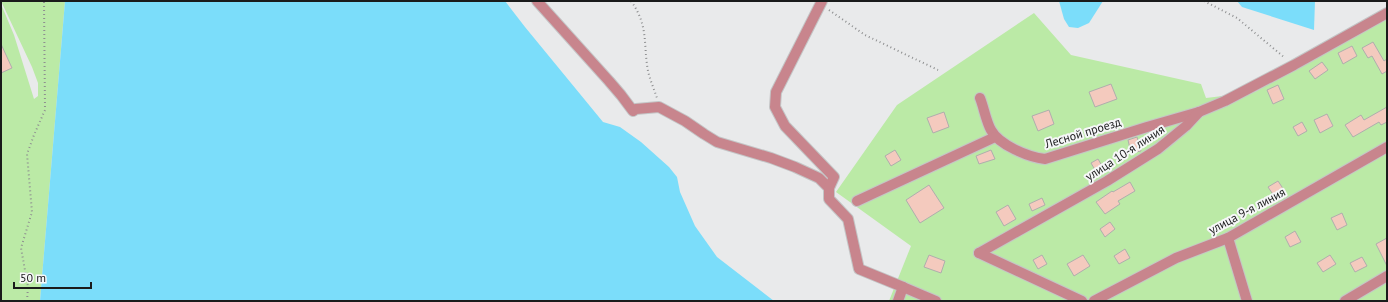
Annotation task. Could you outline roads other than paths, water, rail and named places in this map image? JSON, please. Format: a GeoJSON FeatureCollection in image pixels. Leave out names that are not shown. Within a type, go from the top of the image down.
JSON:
{"type":"FeatureCollection","features":[{"type":"Feature","properties":{"kind":"street"},"geometry":{"type":"LineString","coordinates":[[537,1],[610,81],[633,112],[636,109],[659,107],[685,121],[717,142],[771,158],[795,167],[819,178],[829,188]]}},
{"type":"Feature","properties":{"kind":"street"},"geometry":{"type":"LineString","coordinates":[[821,3],[776,92],[775,107],[785,126],[834,177],[829,188],[829,199],[848,219],[859,270],[936,301]]}},
{"type":"Feature","properties":{"kind":"street","name":"улица 10-я линия"},"geometry":{"type":"LineString","coordinates":[[1082,301],[979,253],[1107,181],[1158,149],[1186,126],[1199,112],[1225,101],[1294,65],[1387,13]]}},
{"type":"Feature","properties":{"kind":"street"},"geometry":{"type":"LineString","coordinates":[[857,201],[995,137],[990,129],[980,98]]}},
{"type":"Feature","properties":{"kind":"street","name":"Лесной проезд"},"geometry":{"type":"LineString","coordinates":[[995,137],[1021,152],[1035,158],[1045,159],[1199,112]]}},
{"type":"Feature","properties":{"kind":"street","name":"улица 9-я линия"},"geometry":{"type":"LineString","coordinates":[[1094,301],[1176,258],[1228,238],[1387,147]]}},
{"type":"Feature","properties":{"kind":"street"},"geometry":{"type":"LineString","coordinates":[[1228,238],[1246,301]]}},
{"type":"Feature","properties":{"kind":"street"},"geometry":{"type":"LineString","coordinates":[[1345,301],[1387,276]]}},
{"type":"Feature","properties":{"kind":"street"},"geometry":{"type":"LineString","coordinates":[[898,301],[903,287]]}},
{"type":"Feature","properties":{"kind":"water"},"geometry":{"type":"Polygon","coordinates":[[[65,1],[505,1],[603,122],[620,127],[641,142],[669,167],[677,177],[680,192],[695,226],[717,257],[774,301],[40,301],[65,1]]]}},
{"type":"Feature","properties":{"kind":"water"},"geometry":{"type":"Polygon","coordinates":[[[1059,1],[1103,1],[1089,23],[1078,28],[1069,27],[1064,19],[1059,1]]]}},
{"type":"Feature","properties":{"kind":"water"},"geometry":{"type":"Polygon","coordinates":[[[1237,1],[1315,1],[1314,30],[1242,7],[1237,1]]]}}]}
